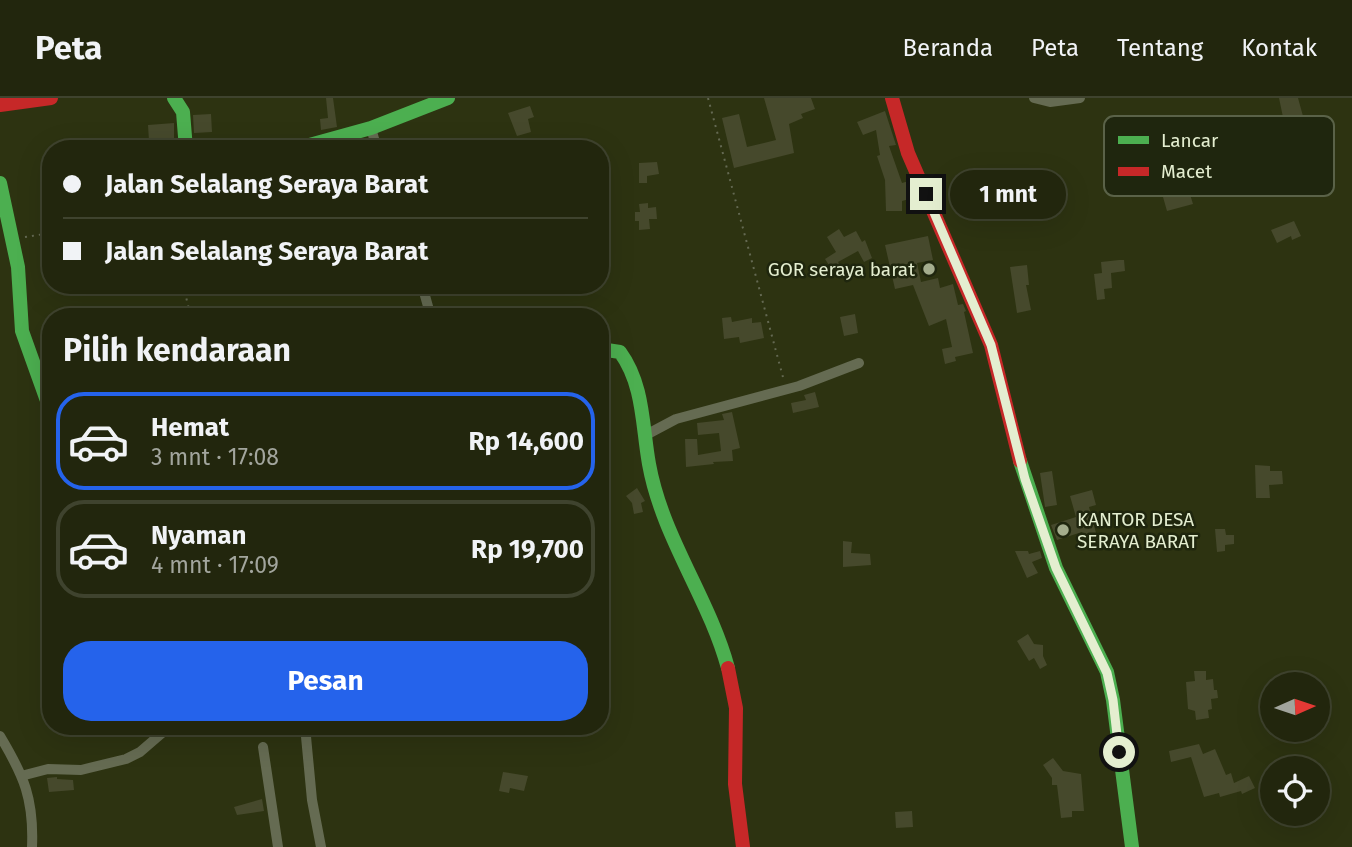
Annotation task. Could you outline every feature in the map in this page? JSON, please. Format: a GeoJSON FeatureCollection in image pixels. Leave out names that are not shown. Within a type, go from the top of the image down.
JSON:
{"type":"FeatureCollection","features":[{"type":"Feature","properties":{"kind":"street"},"geometry":{"type":"LineString","coordinates":[[0,105],[51,98]]}},
{"type":"Feature","properties":{"kind":"street"},"geometry":{"type":"LineString","coordinates":[[174,98],[183,112],[185,140]]}},
{"type":"Feature","properties":{"kind":"street"},"geometry":{"type":"LineString","coordinates":[[328,140],[371,128],[448,98]]}},
{"type":"Feature","properties":{"kind":"street"},"geometry":{"type":"LineString","coordinates":[[892,98],[908,153],[991,345],[1025,479],[1056,568],[1107,673],[1132,847]]}},
{"type":"Feature","properties":{"kind":"street"},"geometry":{"type":"LineString","coordinates":[[1034,98],[1050,102],[1080,98]]}},
{"type":"Feature","properties":{"kind":"street"},"geometry":{"type":"LineString","coordinates":[[371,128],[374,140]]}},
{"type":"Feature","properties":{"kind":"street"},"geometry":{"type":"LineString","coordinates":[[0,183],[14,239],[22,331],[42,387]]}},
{"type":"Feature","properties":{"kind":"street"},"geometry":{"type":"LineString","coordinates":[[609,349],[620,352],[627,359],[635,378],[651,477],[681,557],[712,621],[732,682],[737,708],[735,783],[743,847]]}},
{"type":"Feature","properties":{"kind":"street"},"geometry":{"type":"LineString","coordinates":[[644,436],[676,419],[786,390],[859,363]]}},
{"type":"Feature","properties":{"kind":"street"},"geometry":{"type":"LineString","coordinates":[[22,776],[48,769],[81,770],[126,759],[140,752],[160,735]]}},
{"type":"Feature","properties":{"kind":"street"},"geometry":{"type":"LineString","coordinates":[[306,735],[312,800],[321,847]]}},
{"type":"Feature","properties":{"kind":"street"},"geometry":{"type":"LineString","coordinates":[[0,736],[22,776],[33,813],[32,847]]}},
{"type":"Feature","properties":{"kind":"street"},"geometry":{"type":"LineString","coordinates":[[263,747],[278,847]]}},
{"type":"Feature","properties":{"kind":"path"},"geometry":{"type":"LineString","coordinates":[[708,98],[786,390]]}},
{"type":"Feature","properties":{"kind":"path"},"geometry":{"type":"LineString","coordinates":[[14,239],[42,234]]}},
{"type":"Feature","properties":{"kind":"building"},"geometry":{"type":"Polygon","coordinates":[[[326,98],[333,98],[337,127],[321,130],[320,119],[328,118],[326,98]]]}},
{"type":"Feature","properties":{"kind":"building"},"geometry":{"type":"Polygon","coordinates":[[[764,98],[811,98],[815,109],[801,114],[803,118],[789,124],[794,153],[734,168],[722,118],[739,114],[747,147],[776,140],[764,98]]]}},
{"type":"Feature","properties":{"kind":"building"},"geometry":{"type":"Polygon","coordinates":[[[1279,98],[1298,98],[1303,116],[1283,116],[1279,98]]]}},
{"type":"Feature","properties":{"kind":"building"},"geometry":{"type":"Polygon","coordinates":[[[530,106],[534,117],[528,119],[531,132],[517,136],[508,113],[530,106]]]}},
{"type":"Feature","properties":{"kind":"building"},"geometry":{"type":"Polygon","coordinates":[[[885,111],[896,145],[889,146],[902,183],[909,181],[913,198],[902,201],[902,211],[886,211],[885,180],[877,156],[880,155],[876,130],[863,135],[857,122],[885,111]]]}},
{"type":"Feature","properties":{"kind":"building"},"geometry":{"type":"Polygon","coordinates":[[[211,114],[212,132],[194,133],[193,115],[211,114]]]}},
{"type":"Feature","properties":{"kind":"building"},"geometry":{"type":"Polygon","coordinates":[[[174,123],[174,139],[149,140],[148,125],[174,123]]]}},
{"type":"Feature","properties":{"kind":"building"},"geometry":{"type":"Polygon","coordinates":[[[657,162],[659,174],[647,176],[647,183],[639,183],[639,163],[657,162]]]}},
{"type":"Feature","properties":{"kind":"building"},"geometry":{"type":"Polygon","coordinates":[[[1191,196],[1193,204],[1167,211],[1163,197],[1191,196]]]}},
{"type":"Feature","properties":{"kind":"building"},"geometry":{"type":"Polygon","coordinates":[[[648,203],[648,208],[656,207],[657,219],[649,219],[650,229],[639,230],[635,212],[640,212],[639,204],[648,203]]]}},
{"type":"Feature","properties":{"kind":"building"},"geometry":{"type":"Polygon","coordinates":[[[1294,221],[1301,236],[1292,240],[1291,236],[1277,243],[1271,230],[1294,221]]]}},
{"type":"Feature","properties":{"kind":"building"},"geometry":{"type":"Polygon","coordinates":[[[839,229],[844,237],[856,231],[862,242],[865,240],[872,258],[864,262],[858,251],[838,262],[842,268],[834,273],[825,259],[836,252],[827,237],[839,229]]]}},
{"type":"Feature","properties":{"kind":"building"},"geometry":{"type":"Polygon","coordinates":[[[928,236],[933,260],[917,263],[921,282],[938,278],[940,288],[953,284],[958,305],[963,304],[966,311],[964,312],[973,353],[955,357],[956,361],[945,364],[942,349],[952,347],[946,319],[929,326],[913,285],[895,289],[885,245],[928,236]]]}},
{"type":"Feature","properties":{"kind":"building"},"geometry":{"type":"Polygon","coordinates":[[[1124,260],[1125,271],[1111,273],[1112,288],[1104,289],[1105,299],[1097,300],[1094,274],[1102,273],[1101,262],[1124,260]]]}},
{"type":"Feature","properties":{"kind":"building"},"geometry":{"type":"Polygon","coordinates":[[[1027,265],[1029,285],[1026,285],[1031,310],[1017,313],[1010,267],[1027,265]]]}},
{"type":"Feature","properties":{"kind":"building"},"geometry":{"type":"Polygon","coordinates":[[[855,314],[858,333],[844,336],[840,317],[855,314]]]}},
{"type":"Feature","properties":{"kind":"building"},"geometry":{"type":"Polygon","coordinates":[[[731,317],[732,322],[752,318],[752,323],[761,322],[764,338],[740,343],[739,337],[724,339],[722,318],[731,317]]]}},
{"type":"Feature","properties":{"kind":"building"},"geometry":{"type":"Polygon","coordinates":[[[815,392],[819,407],[793,413],[791,403],[806,400],[804,395],[815,392]]]}},
{"type":"Feature","properties":{"kind":"building"},"geometry":{"type":"Polygon","coordinates":[[[732,412],[740,448],[732,450],[733,461],[686,467],[685,439],[697,439],[698,455],[721,451],[719,433],[698,435],[697,423],[724,420],[722,414],[732,412]]]}},
{"type":"Feature","properties":{"kind":"building"},"geometry":{"type":"Polygon","coordinates":[[[1255,465],[1270,466],[1270,471],[1282,471],[1283,484],[1269,485],[1270,498],[1256,498],[1255,465]]]}},
{"type":"Feature","properties":{"kind":"building"},"geometry":{"type":"Polygon","coordinates":[[[1052,471],[1057,505],[1045,507],[1040,473],[1052,471]]]}},
{"type":"Feature","properties":{"kind":"building"},"geometry":{"type":"Polygon","coordinates":[[[637,488],[645,501],[641,503],[643,512],[634,514],[632,503],[626,496],[637,488]]]}},
{"type":"Feature","properties":{"kind":"building"},"geometry":{"type":"Polygon","coordinates":[[[1092,490],[1096,505],[1089,507],[1099,544],[1086,548],[1082,532],[1057,540],[1051,525],[1076,517],[1070,496],[1092,490]]]}},
{"type":"Feature","properties":{"kind":"building"},"geometry":{"type":"Polygon","coordinates":[[[1215,529],[1225,529],[1226,535],[1234,535],[1234,544],[1225,545],[1225,551],[1217,552],[1215,529]]]}},
{"type":"Feature","properties":{"kind":"building"},"geometry":{"type":"Polygon","coordinates":[[[843,541],[852,542],[851,553],[870,554],[871,565],[843,567],[843,541]]]}},
{"type":"Feature","properties":{"kind":"building"},"geometry":{"type":"Polygon","coordinates":[[[1015,551],[1028,551],[1029,554],[1040,551],[1042,558],[1032,562],[1038,573],[1027,578],[1015,551]]]}},
{"type":"Feature","properties":{"kind":"building"},"geometry":{"type":"Polygon","coordinates":[[[1028,634],[1034,644],[1043,645],[1043,656],[1047,665],[1040,669],[1034,658],[1029,661],[1017,641],[1028,634]]]}},
{"type":"Feature","properties":{"kind":"building"},"geometry":{"type":"Polygon","coordinates":[[[1194,671],[1206,671],[1206,680],[1213,679],[1214,690],[1217,690],[1218,698],[1211,699],[1209,718],[1196,720],[1195,711],[1188,709],[1186,682],[1195,681],[1194,671]]]}},
{"type":"Feature","properties":{"kind":"building"},"geometry":{"type":"Polygon","coordinates":[[[1199,744],[1203,754],[1215,749],[1226,775],[1231,773],[1234,783],[1249,776],[1255,788],[1242,794],[1241,791],[1220,797],[1219,793],[1204,797],[1191,757],[1171,762],[1169,751],[1199,744]]]}},
{"type":"Feature","properties":{"kind":"building"},"geometry":{"type":"Polygon","coordinates":[[[1053,758],[1063,771],[1081,774],[1084,811],[1072,811],[1072,817],[1061,818],[1057,785],[1052,785],[1052,778],[1043,765],[1053,758]]]}},
{"type":"Feature","properties":{"kind":"building"},"geometry":{"type":"Polygon","coordinates":[[[503,772],[528,776],[524,791],[510,788],[509,793],[499,791],[503,772]]]}},
{"type":"Feature","properties":{"kind":"building"},"geometry":{"type":"Polygon","coordinates":[[[47,778],[73,780],[74,790],[49,792],[47,778]]]}},
{"type":"Feature","properties":{"kind":"building"},"geometry":{"type":"Polygon","coordinates":[[[262,799],[264,811],[237,815],[234,807],[262,799]]]}},
{"type":"Feature","properties":{"kind":"building"},"geometry":{"type":"Polygon","coordinates":[[[912,811],[913,827],[896,828],[895,812],[912,811]]]}},
{"type":"Feature","properties":{"kind":"traffic: fast"},"geometry":{"type":"LineString","coordinates":[[174,98],[183,112],[185,140]]}},
{"type":"Feature","properties":{"kind":"traffic: fast"},"geometry":{"type":"LineString","coordinates":[[328,140],[371,128],[448,98]]}},
{"type":"Feature","properties":{"kind":"traffic: fast"},"geometry":{"type":"LineString","coordinates":[[0,183],[18,267],[22,331],[42,387]]}},
{"type":"Feature","properties":{"kind":"traffic: fast"},"geometry":{"type":"LineString","coordinates":[[609,350],[620,352],[634,378],[655,491],[720,642],[728,668]]}},
{"type":"Feature","properties":{"kind":"traffic: fast"},"geometry":{"type":"LineString","coordinates":[[1020,461],[1056,568],[1107,672],[1132,847]]}},
{"type":"Feature","properties":{"kind":"traffic: jam"},"geometry":{"type":"LineString","coordinates":[[0,105],[51,98]]}},
{"type":"Feature","properties":{"kind":"traffic: jam"},"geometry":{"type":"LineString","coordinates":[[892,98],[908,153],[991,345],[1020,461]]}},
{"type":"Feature","properties":{"kind":"traffic: jam"},"geometry":{"type":"LineString","coordinates":[[728,668],[736,708],[735,784],[743,847]]}},
{"type":"Feature","properties":{"kind":"place","name":"GOR seraya barat"},"geometry":{"type":"Point","coordinates":[929,269]}},
{"type":"Feature","properties":{"kind":"place","name":"KANTOR DESA SERAYA BARAT"},"geometry":{"type":"Point","coordinates":[1063,530]}},
{"type":"Feature","properties":{"kind":"route"},"geometry":{"type":"LineString","coordinates":[[926,194],[999,368],[1025,479],[1056,568],[1107,673],[1119,752]]}}]}
